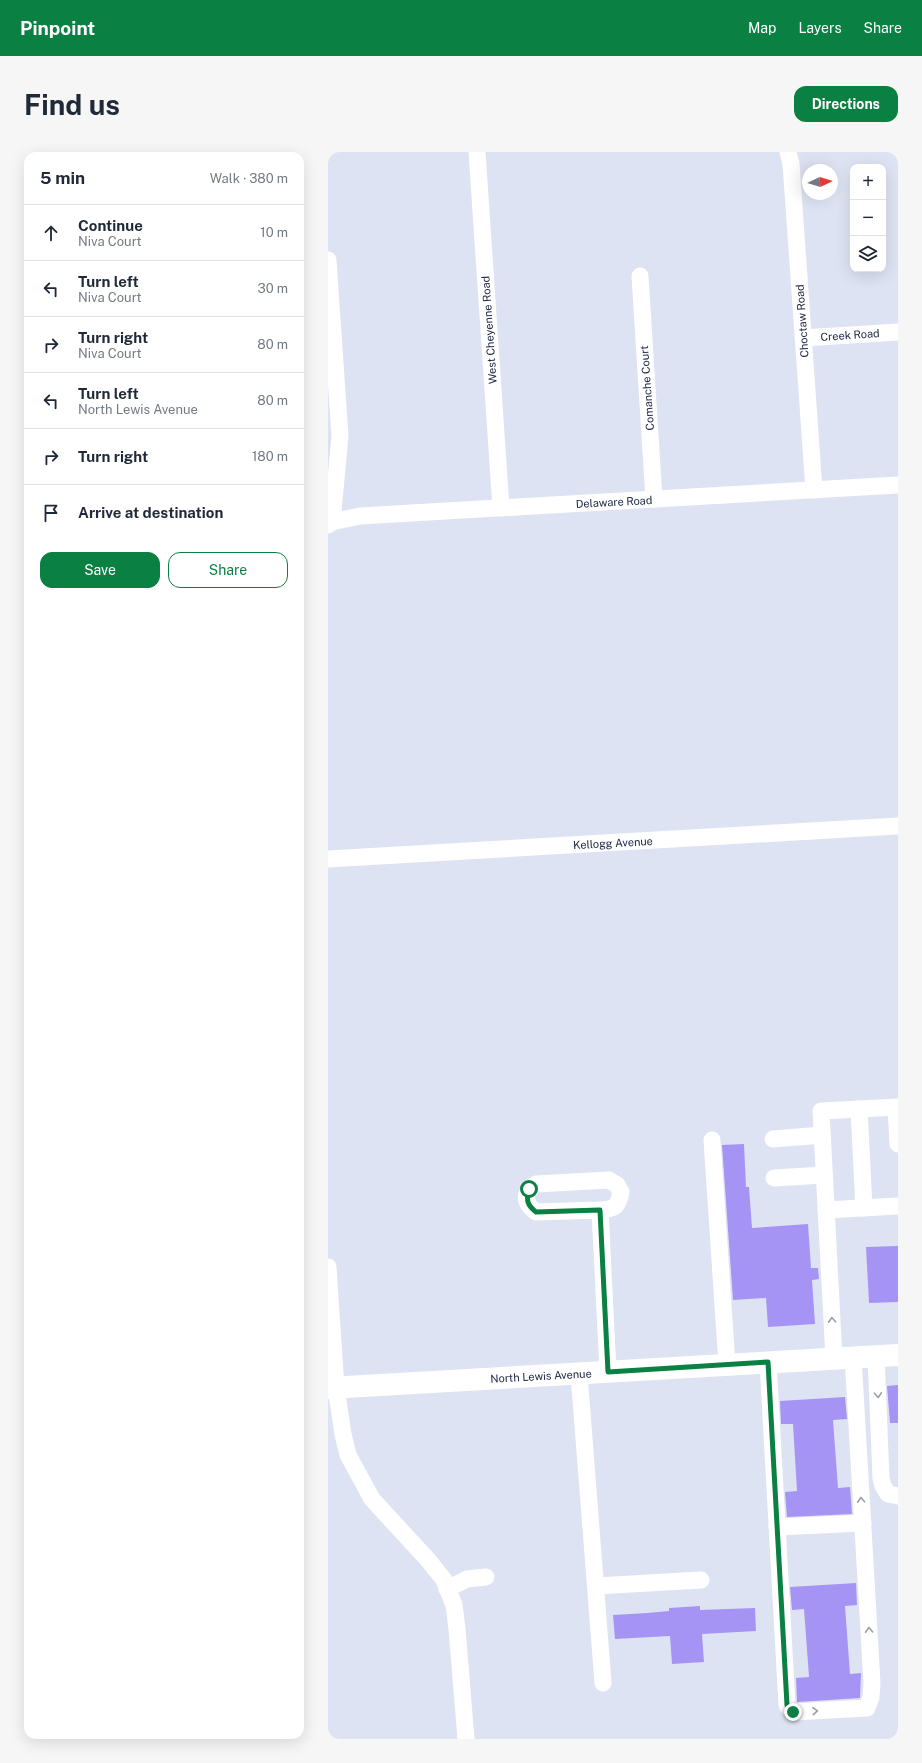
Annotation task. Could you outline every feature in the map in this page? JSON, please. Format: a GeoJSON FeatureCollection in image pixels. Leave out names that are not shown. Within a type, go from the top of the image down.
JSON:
{"type":"FeatureCollection","features":[{"type":"Feature","properties":{"kind":"main road","name":"North Lewis Avenue"},"geometry":{"type":"LineString","coordinates":[[332,1388],[898,1355]]}},
{"type":"Feature","properties":{"kind":"street","name":"West Cheyenne Road"},"geometry":{"type":"LineString","coordinates":[[477,152],[501,508]]}},
{"type":"Feature","properties":{"kind":"street","name":"Choctaw Road"},"geometry":{"type":"LineString","coordinates":[[788,152],[791,164],[814,490]]}},
{"type":"Feature","properties":{"kind":"street"},"geometry":{"type":"LineString","coordinates":[[328,260],[340,436],[330,524]]}},
{"type":"Feature","properties":{"kind":"street","name":"Comanche Court"},"geometry":{"type":"LineString","coordinates":[[640,276],[654,499]]}},
{"type":"Feature","properties":{"kind":"street","name":"Creek Road"},"geometry":{"type":"LineString","coordinates":[[803,338],[898,332]]}},
{"type":"Feature","properties":{"kind":"street","name":"Delaware Road"},"geometry":{"type":"LineString","coordinates":[[330,524],[360,516],[898,485]]}},
{"type":"Feature","properties":{"kind":"street","name":"Kellogg Avenue"},"geometry":{"type":"LineString","coordinates":[[328,859],[898,826]]}},
{"type":"Feature","properties":{"kind":"street"},"geometry":{"type":"LineString","coordinates":[[768,1362],[787,1705],[793,1712],[867,1708],[871,1697],[872,1684],[863,1523],[826,1210],[821,1111],[897,1107],[898,1144]]}},
{"type":"Feature","properties":{"kind":"street"},"geometry":{"type":"LineString","coordinates":[[860,1109],[864,1208]]}},
{"type":"Feature","properties":{"kind":"street"},"geometry":{"type":"LineString","coordinates":[[773,1139],[822,1135]]}},
{"type":"Feature","properties":{"kind":"street"},"geometry":{"type":"LineString","coordinates":[[712,1140],[727,1365]]}},
{"type":"Feature","properties":{"kind":"street"},"geometry":{"type":"LineString","coordinates":[[774,1178],[824,1175]]}},
{"type":"Feature","properties":{"kind":"street"},"geometry":{"type":"LineString","coordinates":[[609,1180],[617,1185],[621,1192],[619,1203],[611,1209],[600,1210],[536,1212],[528,1206],[526,1199],[529,1189],[536,1184],[609,1180]]}},
{"type":"Feature","properties":{"kind":"street"},"geometry":{"type":"LineString","coordinates":[[826,1210],[898,1206]]}},
{"type":"Feature","properties":{"kind":"street"},"geometry":{"type":"LineString","coordinates":[[600,1210],[608,1372]]}},
{"type":"Feature","properties":{"kind":"street"},"geometry":{"type":"LineString","coordinates":[[328,1267],[332,1388],[348,1455],[366,1490],[444,1580],[454,1605],[466,1739]]}},
{"type":"Feature","properties":{"kind":"street"},"geometry":{"type":"LineString","coordinates":[[876,1356],[881,1478],[883,1486],[888,1494],[898,1496]]}},
{"type":"Feature","properties":{"kind":"street"},"geometry":{"type":"LineString","coordinates":[[579,1374],[603,1683]]}},
{"type":"Feature","properties":{"kind":"street"},"geometry":{"type":"LineString","coordinates":[[777,1527],[863,1523]]}},
{"type":"Feature","properties":{"kind":"street"},"geometry":{"type":"LineString","coordinates":[[447,1589],[466,1579],[486,1577]]}},
{"type":"Feature","properties":{"kind":"street"},"geometry":{"type":"LineString","coordinates":[[596,1586],[701,1580]]}},
{"type":"Feature","properties":{"kind":"building"},"geometry":{"type":"Polygon","coordinates":[[[744,1144],[746,1187],[749,1187],[752,1228],[808,1224],[811,1268],[818,1268],[819,1279],[812,1280],[815,1324],[768,1327],[766,1298],[733,1300],[722,1145],[744,1144]]]}},
{"type":"Feature","properties":{"kind":"building"},"geometry":{"type":"Polygon","coordinates":[[[898,1246],[898,1302],[869,1303],[866,1247],[898,1246]]]}},
{"type":"Feature","properties":{"kind":"building"},"geometry":{"type":"Polygon","coordinates":[[[898,1385],[898,1423],[890,1423],[887,1386],[898,1385]]]}},
{"type":"Feature","properties":{"kind":"building"},"geometry":{"type":"Polygon","coordinates":[[[845,1397],[847,1419],[833,1420],[838,1488],[850,1487],[852,1514],[787,1517],[785,1492],[797,1491],[793,1424],[781,1424],[780,1401],[845,1397]]]}},
{"type":"Feature","properties":{"kind":"building"},"geometry":{"type":"Polygon","coordinates":[[[856,1583],[857,1605],[845,1606],[850,1674],[861,1673],[860,1698],[797,1702],[796,1678],[809,1677],[804,1609],[792,1610],[790,1587],[856,1583]]]}},
{"type":"Feature","properties":{"kind":"building"},"geometry":{"type":"Polygon","coordinates":[[[700,1606],[700,1610],[755,1608],[756,1631],[702,1634],[704,1662],[672,1664],[670,1636],[615,1639],[613,1615],[669,1611],[669,1608],[700,1606]]]}},
{"type":"Feature","properties":{"kind":"route"},"geometry":{"type":"LineString","coordinates":[[529,1189],[526,1199],[528,1206],[536,1212],[600,1210],[608,1372],[768,1362],[787,1705],[793,1712]]}}]}
